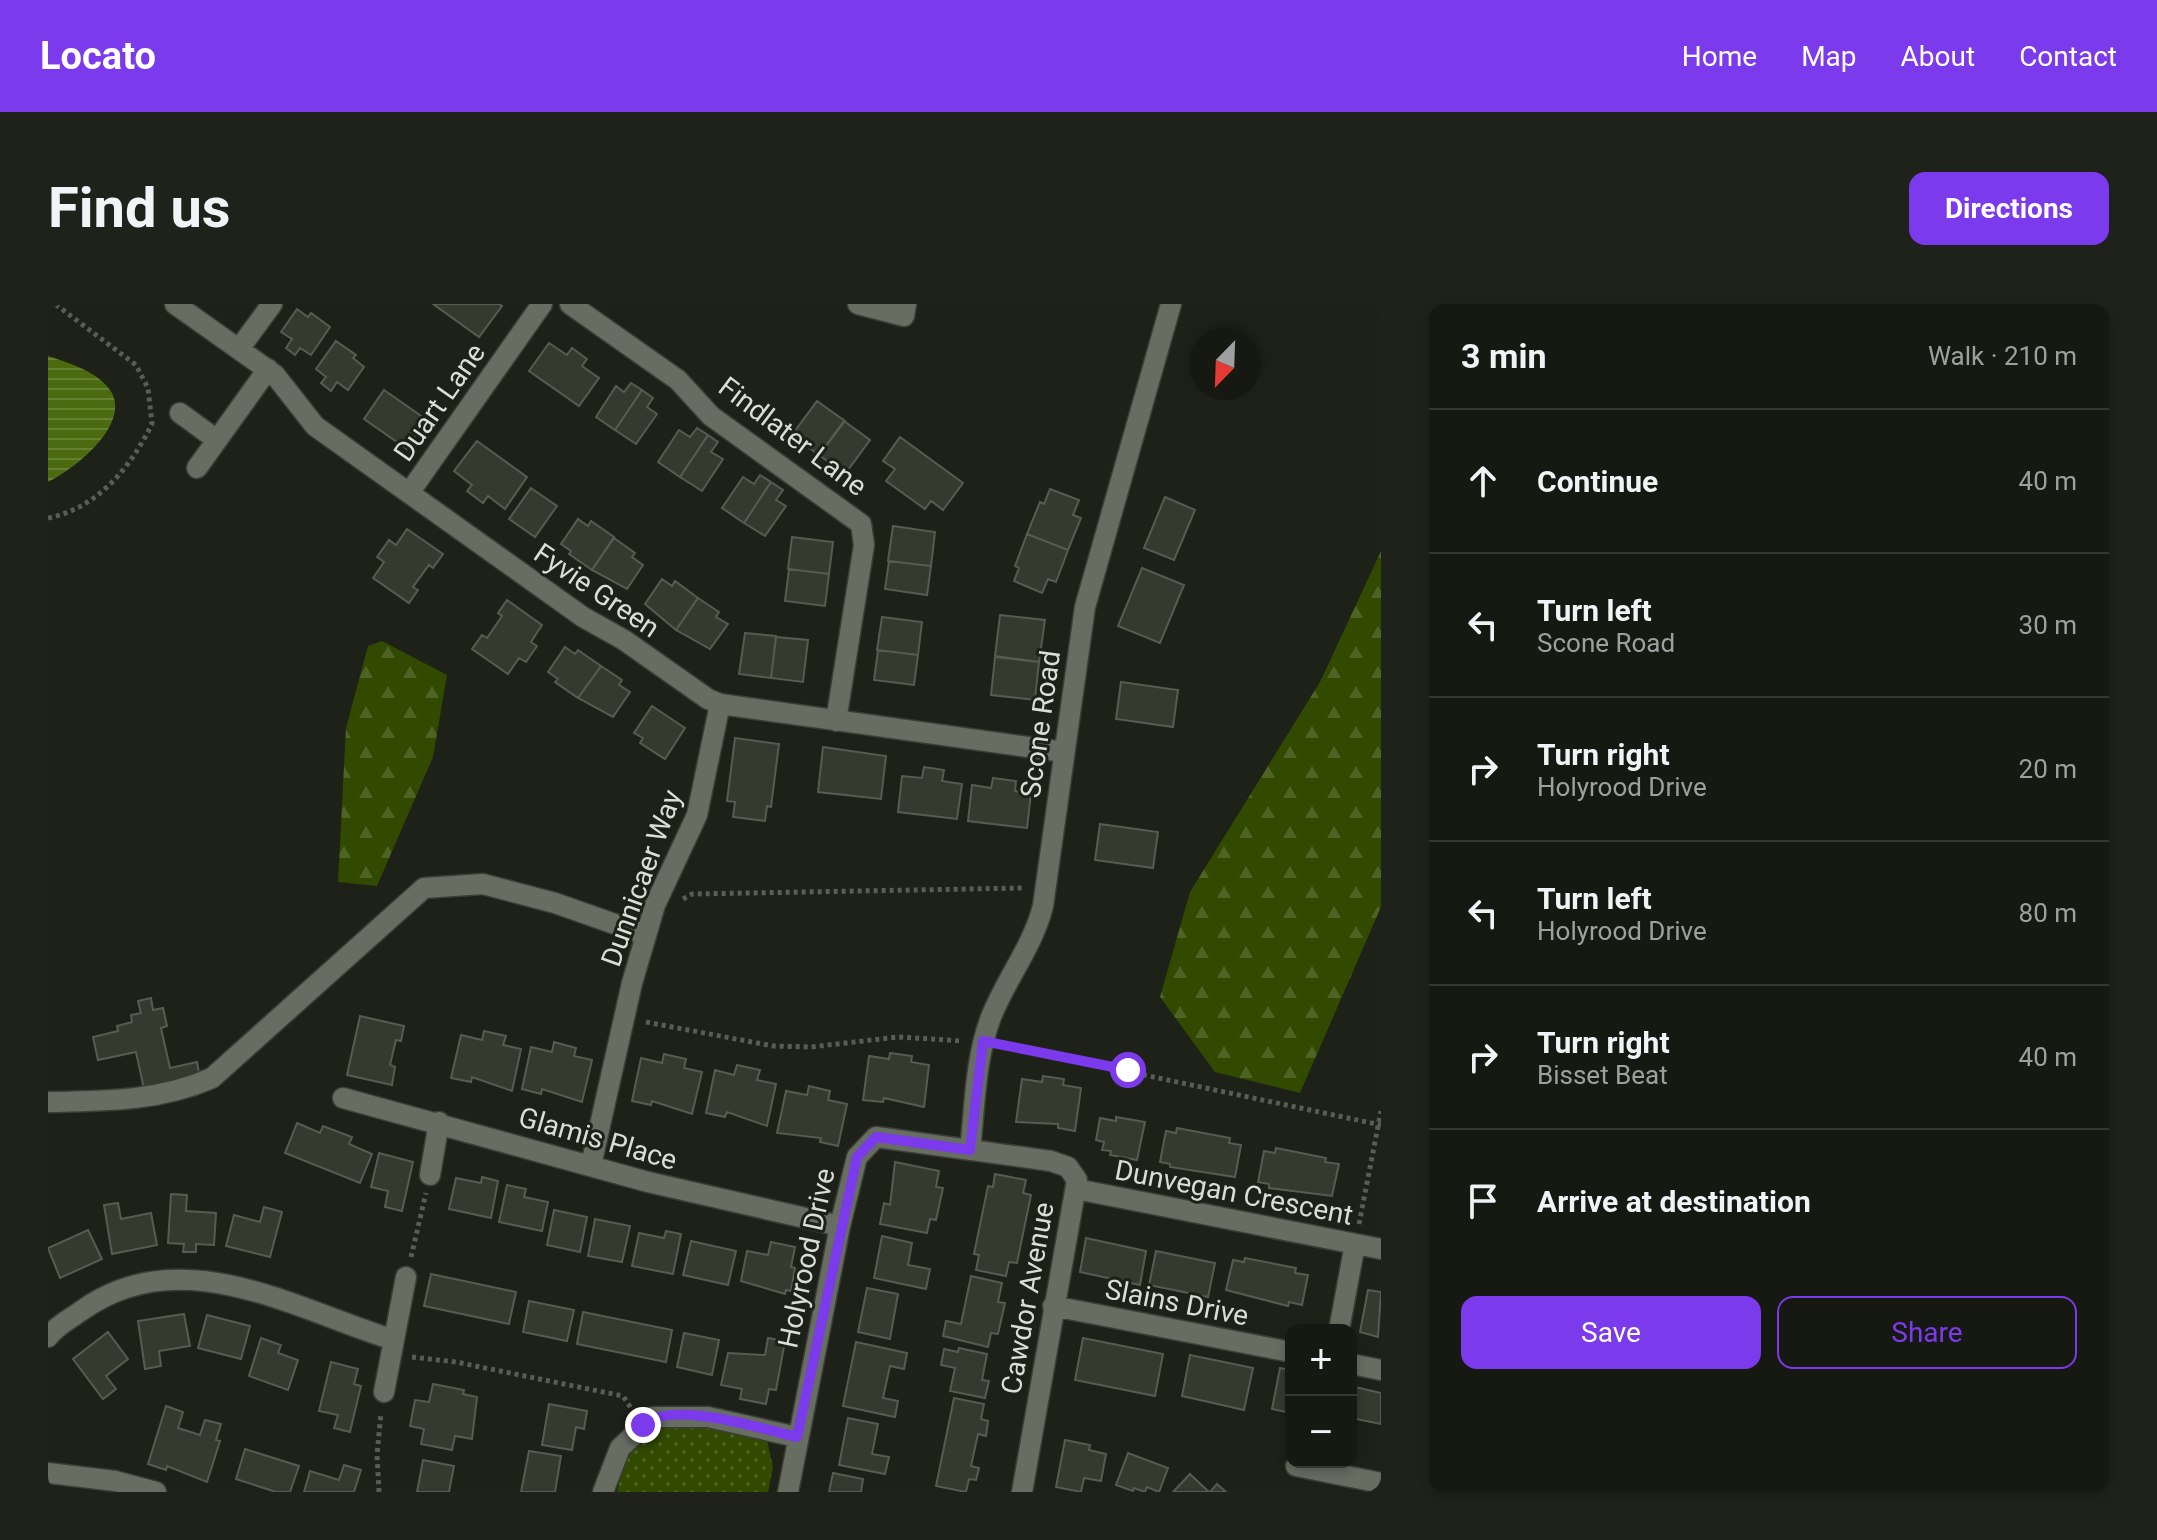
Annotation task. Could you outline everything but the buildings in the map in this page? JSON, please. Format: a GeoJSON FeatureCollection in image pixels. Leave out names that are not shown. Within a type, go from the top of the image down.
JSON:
{"type":"FeatureCollection","features":[{"type":"Feature","properties":{"kind":"street","name":"Fyvie Green"},"geometry":{"type":"LineString","coordinates":[[175,304],[268,369],[315,426],[583,617],[720,704],[1064,752]]}},
{"type":"Feature","properties":{"kind":"street"},"geometry":{"type":"LineString","coordinates":[[239,349],[272,304]]}},
{"type":"Feature","properties":{"kind":"street","name":"Duart Lane"},"geometry":{"type":"LineString","coordinates":[[409,493],[542,304]]}},
{"type":"Feature","properties":{"kind":"street","name":"Findlater Lane"},"geometry":{"type":"LineString","coordinates":[[570,304],[678,380],[711,416],[861,524],[864,545],[836,721]]}},
{"type":"Feature","properties":{"kind":"street"},"geometry":{"type":"LineString","coordinates":[[858,304],[904,316],[906,304]]}},
{"type":"Feature","properties":{"kind":"street","name":"Scone Road"},"geometry":{"type":"LineString","coordinates":[[970,1150],[983,1041],[993,1013],[1038,924],[1085,607],[1171,304]]}},
{"type":"Feature","properties":{"kind":"street"},"geometry":{"type":"LineString","coordinates":[[197,468],[268,369]]}},
{"type":"Feature","properties":{"kind":"street"},"geometry":{"type":"LineString","coordinates":[[180,413],[217,440]]}},
{"type":"Feature","properties":{"kind":"street","name":"Dunnicaer Way"},"geometry":{"type":"LineString","coordinates":[[591,1165],[646,935],[653,912],[697,815],[720,704]]}},
{"type":"Feature","properties":{"kind":"street"},"geometry":{"type":"LineString","coordinates":[[50,1102],[145,1097],[182,1091],[212,1078],[424,888],[483,884],[555,903],[646,935]]}},
{"type":"Feature","properties":{"kind":"street","name":"Glamis Place"},"geometry":{"type":"LineString","coordinates":[[343,1098],[648,1182],[840,1226]]}},
{"type":"Feature","properties":{"kind":"street"},"geometry":{"type":"LineString","coordinates":[[430,1175],[439,1122]]}},
{"type":"Feature","properties":{"kind":"street","name":"Holyrood Drive"},"geometry":{"type":"LineString","coordinates":[[788,1492],[840,1226],[857,1157],[876,1137],[970,1150]]}},
{"type":"Feature","properties":{"kind":"street","name":"Cawdor Avenue"},"geometry":{"type":"LineString","coordinates":[[970,1150],[1051,1161],[1068,1167],[1077,1180],[1022,1492]]}},
{"type":"Feature","properties":{"kind":"street","name":"Dunvegan Crescent"},"geometry":{"type":"LineString","coordinates":[[1076,1189],[1381,1249]]}},
{"type":"Feature","properties":{"kind":"street"},"geometry":{"type":"LineString","coordinates":[[1340,1324],[1355,1244]]}},
{"type":"Feature","properties":{"kind":"street"},"geometry":{"type":"LineString","coordinates":[[384,1392],[406,1277]]}},
{"type":"Feature","properties":{"kind":"street"},"geometry":{"type":"LineString","coordinates":[[48,1337],[101,1296],[160,1279],[219,1280],[392,1348]]}},
{"type":"Feature","properties":{"kind":"street","name":"Slains Drive"},"geometry":{"type":"LineString","coordinates":[[1053,1306],[1285,1351]]}},
{"type":"Feature","properties":{"kind":"street"},"geometry":{"type":"LineString","coordinates":[[1357,1365],[1381,1370]]}},
{"type":"Feature","properties":{"kind":"street"},"geometry":{"type":"LineString","coordinates":[[603,1492],[620,1448],[653,1417],[682,1415],[797,1437]]}},
{"type":"Feature","properties":{"kind":"street"},"geometry":{"type":"LineString","coordinates":[[1306,1468],[1381,1483]]}},
{"type":"Feature","properties":{"kind":"street"},"geometry":{"type":"LineString","coordinates":[[48,1473],[115,1481],[156,1492]]}},
{"type":"Feature","properties":{"kind":"path"},"geometry":{"type":"LineString","coordinates":[[48,518],[62,515],[108,489],[152,424],[148,388],[136,365],[55,304]]}},
{"type":"Feature","properties":{"kind":"path"},"geometry":{"type":"LineString","coordinates":[[653,912],[692,894],[1045,888]]}},
{"type":"Feature","properties":{"kind":"path"},"geometry":{"type":"LineString","coordinates":[[624,1017],[773,1046],[811,1047],[898,1037],[983,1041],[1379,1124]]}},
{"type":"Feature","properties":{"kind":"path"},"geometry":{"type":"LineString","coordinates":[[1355,1244],[1381,1111]]}},
{"type":"Feature","properties":{"kind":"path"},"geometry":{"type":"LineString","coordinates":[[406,1277],[430,1175]]}},
{"type":"Feature","properties":{"kind":"path"},"geometry":{"type":"LineString","coordinates":[[392,1348],[623,1396],[643,1425]]}},
{"type":"Feature","properties":{"kind":"path"},"geometry":{"type":"LineString","coordinates":[[379,1492],[377,1455],[384,1392]]}},
{"type":"Feature","properties":{"kind":"green space"},"geometry":{"type":"Polygon","coordinates":[[[1381,551],[1381,907],[1300,1093],[1215,1072],[1160,997],[1190,892],[1320,682],[1381,551]]]}},
{"type":"Feature","properties":{"kind":"green space"},"geometry":{"type":"Polygon","coordinates":[[[382,641],[447,675],[433,757],[377,886],[338,882],[346,728],[368,646],[382,641]]]}},
{"type":"Feature","properties":{"kind":"green space"},"geometry":{"type":"Polygon","coordinates":[[[691,1424],[767,1440],[773,1467],[768,1492],[617,1492],[626,1462],[640,1442],[660,1429],[691,1424]]]}},
{"type":"Feature","properties":{"kind":"shaded area"},"geometry":{"type":"Polygon","coordinates":[[[48,356],[100,379],[112,393],[115,406],[113,420],[96,446],[71,468],[48,482],[48,356]]]}},
{"type":"Feature","properties":{"kind":"route"},"geometry":{"type":"LineString","coordinates":[[643,1425],[653,1417],[708,1417],[797,1437],[857,1157],[876,1137],[970,1150],[983,1041],[1128,1070]]}}]}
